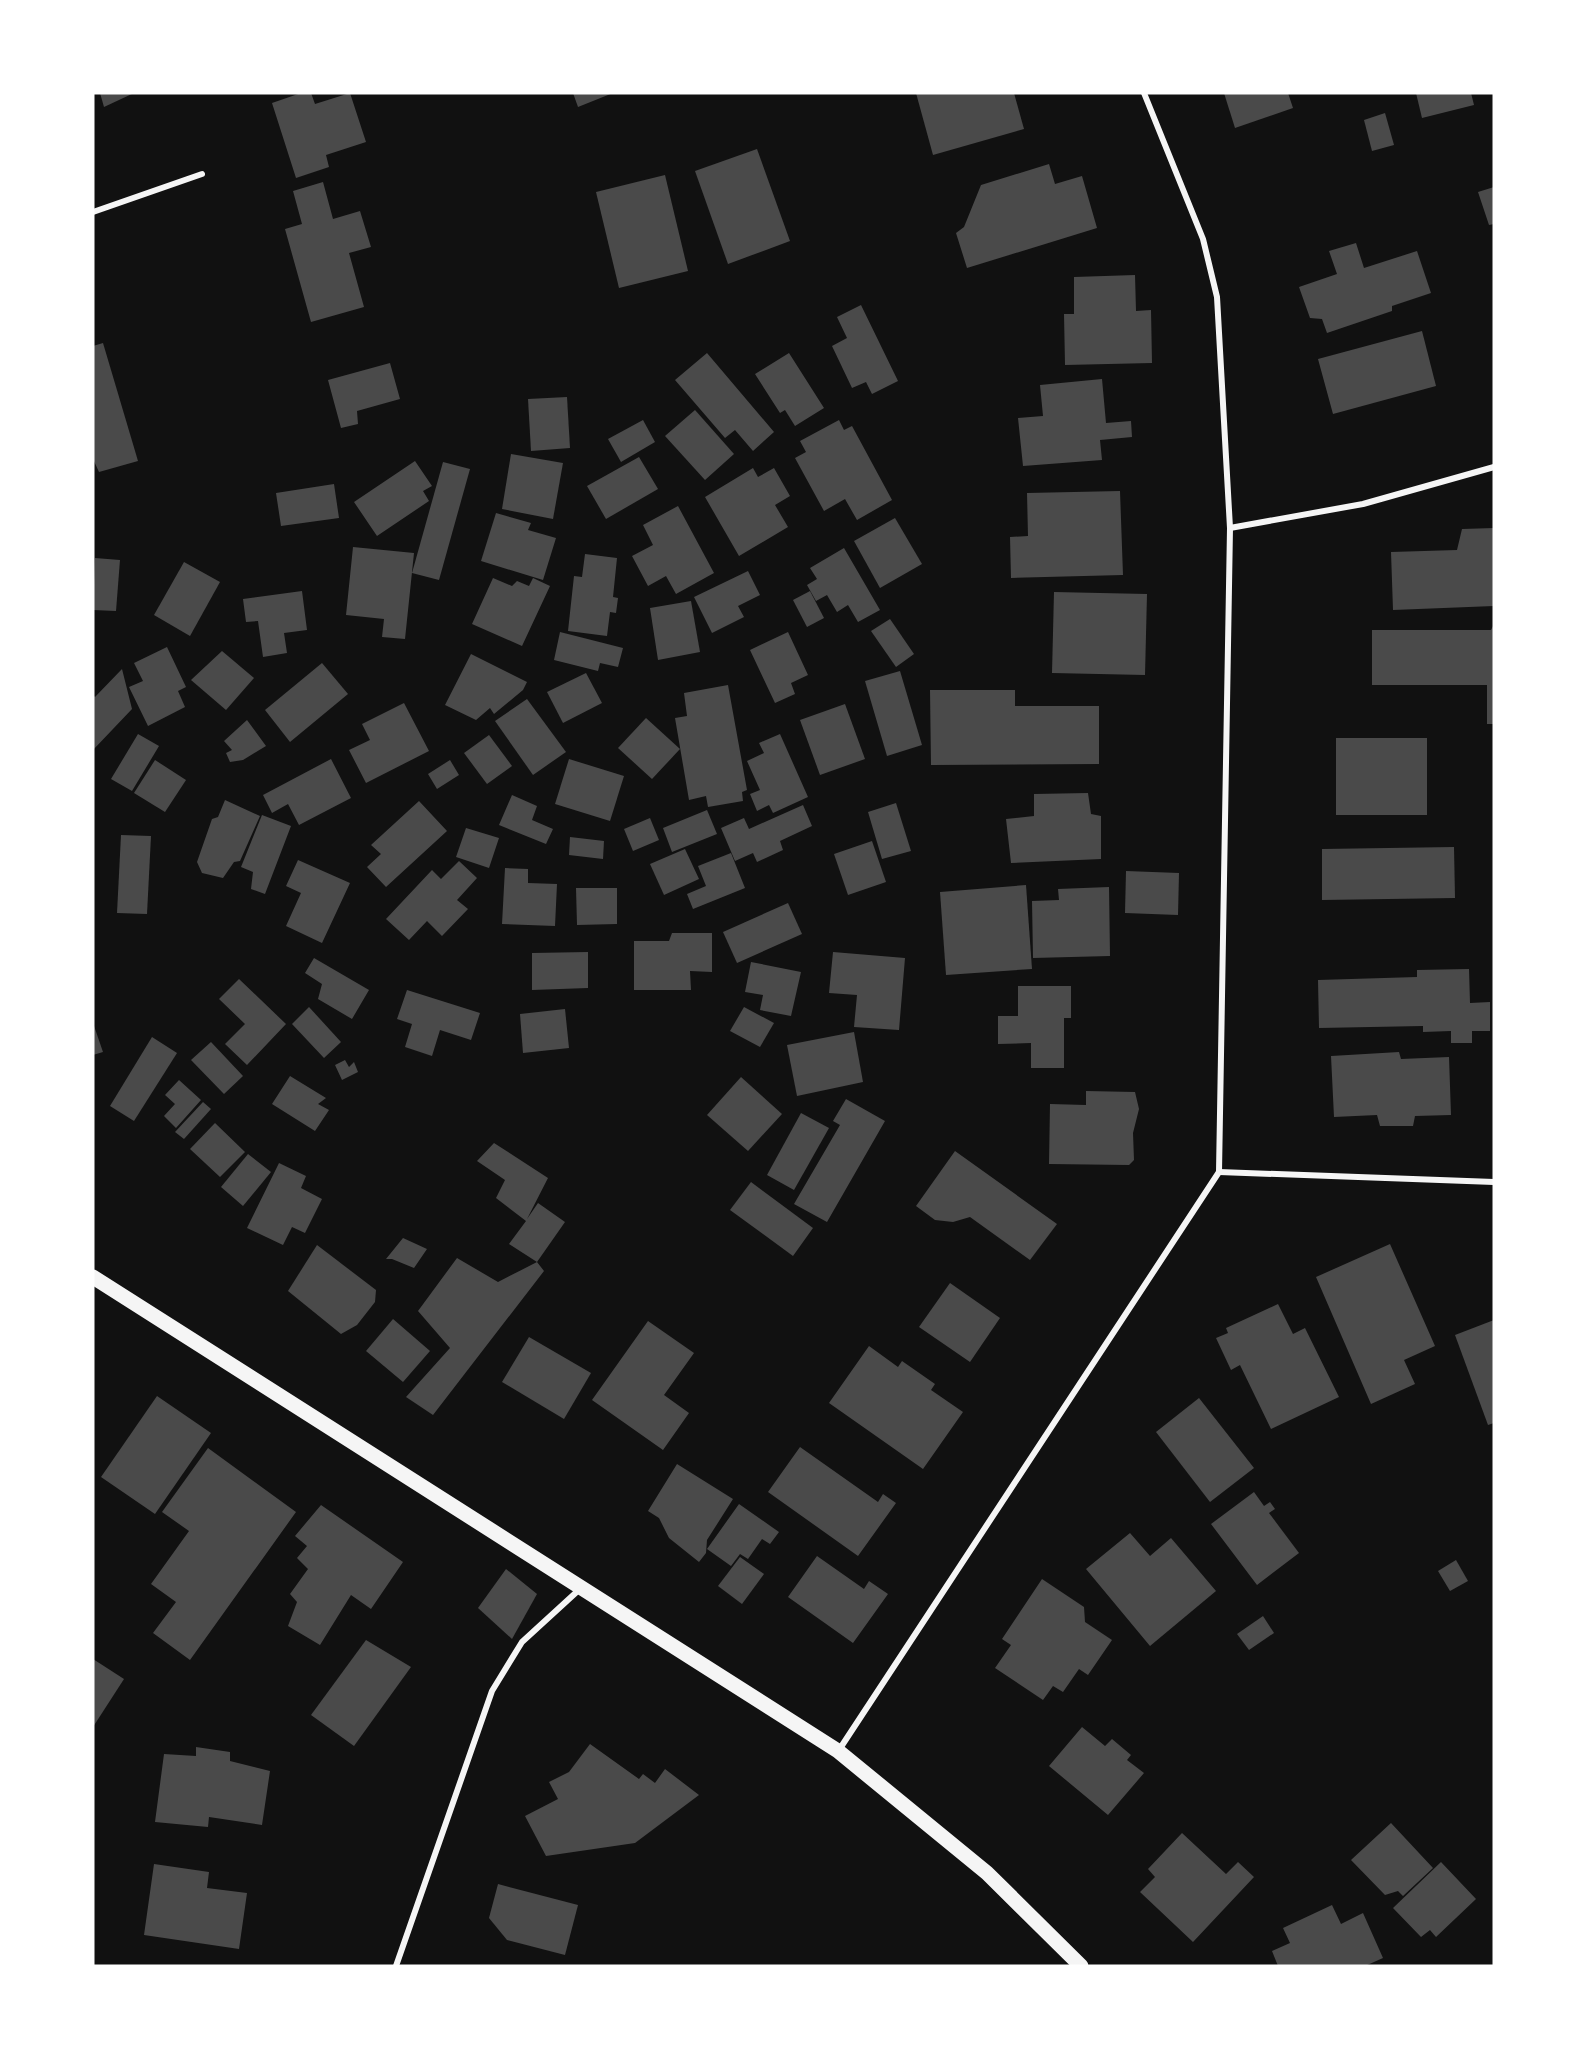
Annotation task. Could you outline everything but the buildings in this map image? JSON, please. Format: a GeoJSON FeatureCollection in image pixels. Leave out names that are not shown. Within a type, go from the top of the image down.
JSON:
{"type":"FeatureCollection","features":[{"type":"Feature","properties":{"kind":"main road"},"geometry":{"type":"LineString","coordinates":[[93,1277],[838,1751],[987,1874],[1081,1966]]}},
{"type":"Feature","properties":{"kind":"street"},"geometry":{"type":"LineString","coordinates":[[838,1751],[1219,1172],[1230,528],[1217,297],[1203,239],[1144,93]]}},
{"type":"Feature","properties":{"kind":"street"},"geometry":{"type":"LineString","coordinates":[[93,212],[202,174]]}},
{"type":"Feature","properties":{"kind":"street"},"geometry":{"type":"LineString","coordinates":[[1230,528],[1364,504],[1494,467]]}},
{"type":"Feature","properties":{"kind":"street"},"geometry":{"type":"LineString","coordinates":[[1219,1172],[1494,1182]]}},
{"type":"Feature","properties":{"kind":"street"},"geometry":{"type":"LineString","coordinates":[[396,1966],[492,1691],[522,1642],[582,1588]]}}]}
